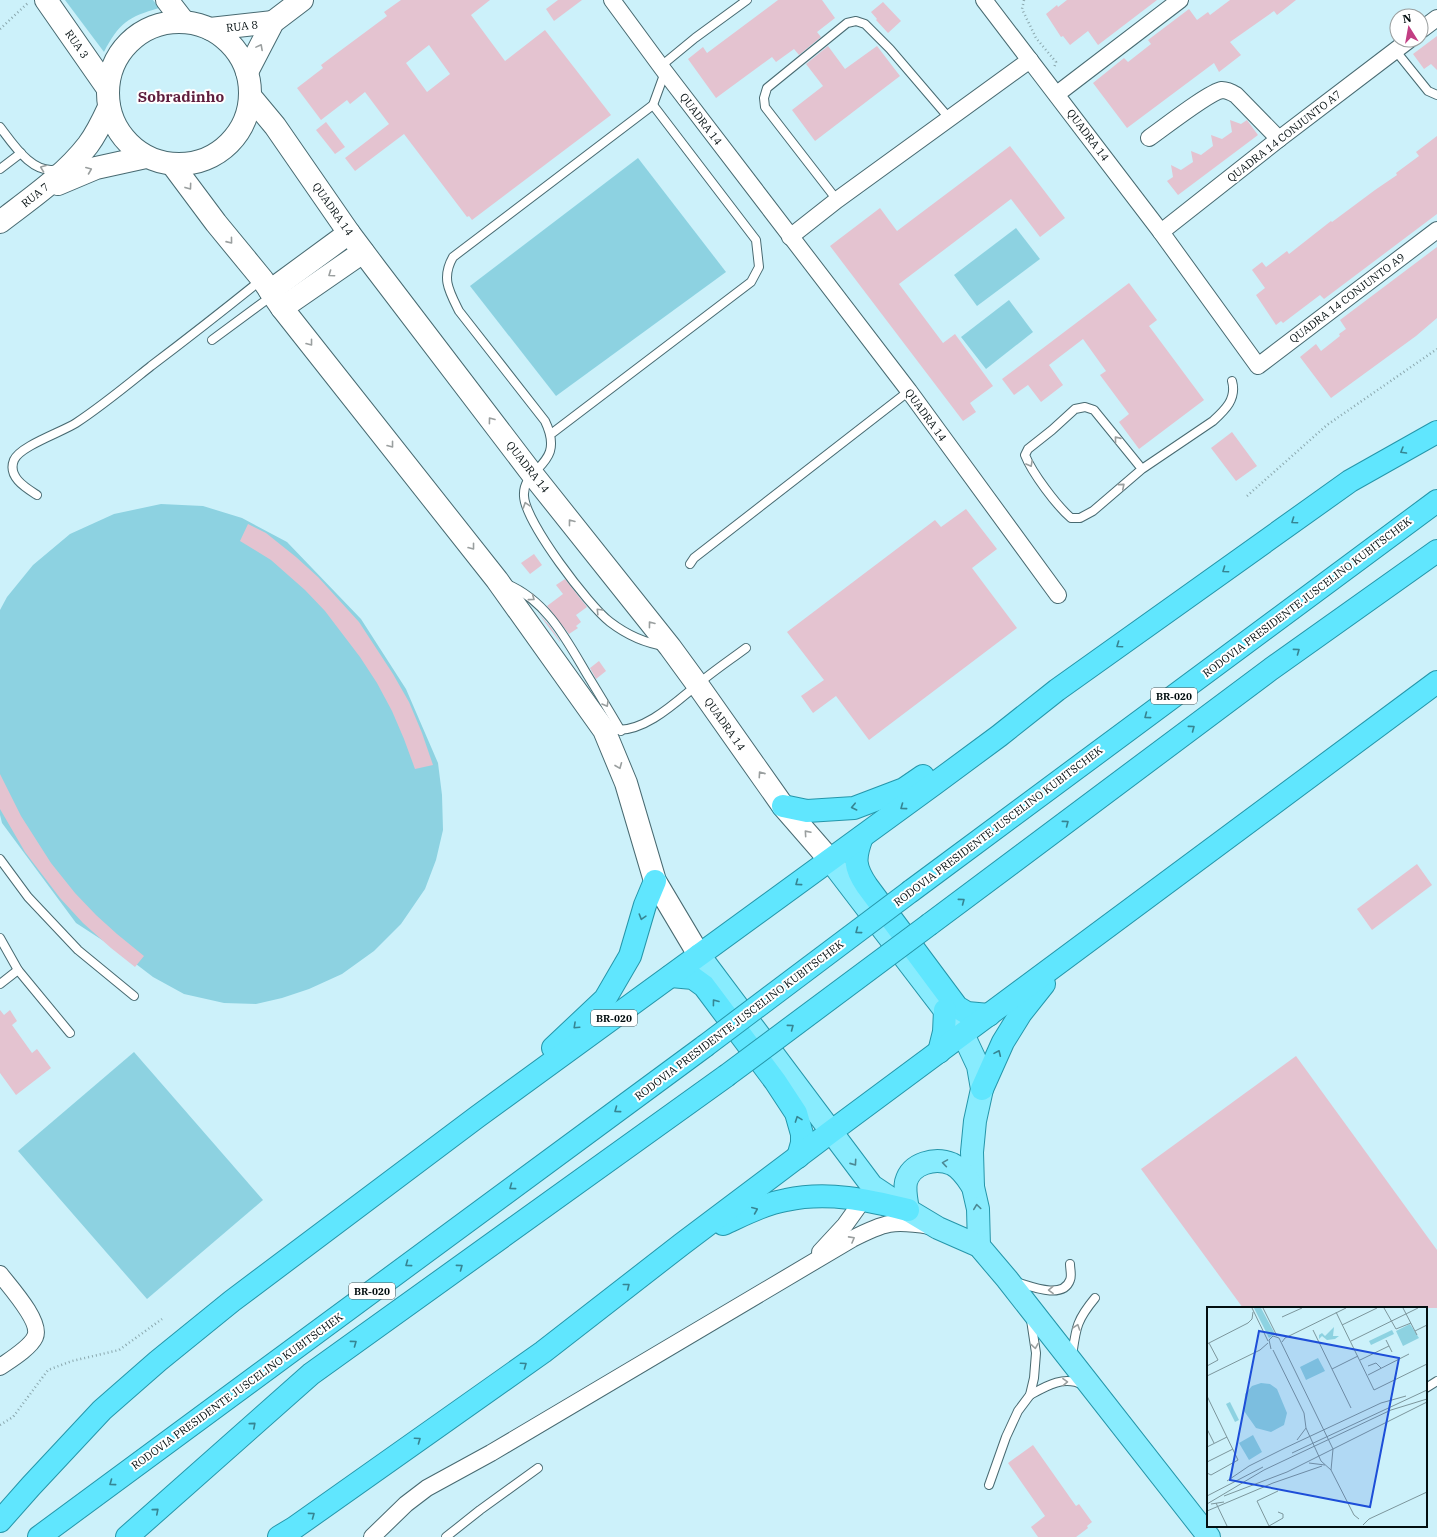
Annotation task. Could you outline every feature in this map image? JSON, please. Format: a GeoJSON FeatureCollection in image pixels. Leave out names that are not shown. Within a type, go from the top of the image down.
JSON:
{"type":"FeatureCollection","features":[{"type":"Feature","properties":{"kind":"highway","name":"BR-020"},"geometry":{"type":"LineString","coordinates":[[0,1521],[102,1410],[158,1360],[232,1301],[478,1117],[993,740],[1057,690],[1350,481],[1437,432]]}},
{"type":"Feature","properties":{"kind":"highway","name":"RODOVIA PRESIDENTE JUSCELINO KUBITSCHEK"},"geometry":{"type":"LineString","coordinates":[[39,1537],[705,1046],[911,891],[1437,501]]}},
{"type":"Feature","properties":{"kind":"highway","name":"BR-020"},"geometry":{"type":"LineString","coordinates":[[127,1537],[311,1374],[726,1076],[1271,669],[1437,551]]}},
{"type":"Feature","properties":{"kind":"highway"},"geometry":{"type":"LineString","coordinates":[[280,1537],[542,1352],[832,1131],[1437,682]]}},
{"type":"Feature","properties":{"kind":"highway"},"geometry":{"type":"LineString","coordinates":[[783,806],[807,811],[854,808],[904,789],[991,727],[1057,690]]}},
{"type":"Feature","properties":{"kind":"highway"},"geometry":{"type":"LineString","coordinates":[[862,837],[857,849],[856,868],[867,886],[957,1007],[967,1014],[989,1015]]}},
{"type":"Feature","properties":{"kind":"highway"},"geometry":{"type":"LineString","coordinates":[[478,1117],[605,999],[630,956],[645,905],[655,880]]}},
{"type":"Feature","properties":{"kind":"highway"},"geometry":{"type":"LineString","coordinates":[[982,1089],[1006,1036],[1021,1013],[1061,961]]}},
{"type":"Feature","properties":{"kind":"highway"},"geometry":{"type":"LineString","coordinates":[[671,976],[693,978],[704,986],[775,1081],[796,1113],[801,1129],[802,1143],[798,1157]]}},
{"type":"Feature","properties":{"kind":"highway"},"geometry":{"type":"LineString","coordinates":[[939,1052],[944,1032],[945,1010]]}},
{"type":"Feature","properties":{"kind":"highway"},"geometry":{"type":"LineString","coordinates":[[682,1244],[748,1213],[786,1200],[812,1196],[841,1196],[868,1193],[908,1210]]}},
{"type":"Feature","properties":{"kind":"main road","name":"RUA 3"},"geometry":{"type":"LineString","coordinates":[[46,0],[108,98]]}},
{"type":"Feature","properties":{"kind":"main road"},"geometry":{"type":"LineString","coordinates":[[167,0],[184,22]]}},
{"type":"Feature","properties":{"kind":"main road","name":"RUA 8"},"geometry":{"type":"LineString","coordinates":[[247,72],[273,22],[302,0]]}},
{"type":"Feature","properties":{"kind":"main road"},"geometry":{"type":"LineString","coordinates":[[184,22],[210,29],[226,40],[239,54],[247,72],[250,96],[246,119],[234,138],[216,154],[195,163],[172,164],[146,156],[129,144],[116,127],[108,98],[111,70],[120,54],[132,40],[147,30],[165,24],[184,22]]}},
{"type":"Feature","properties":{"kind":"main road","name":"RUA 8"},"geometry":{"type":"LineString","coordinates":[[210,29],[273,22]]}},
{"type":"Feature","properties":{"kind":"main road","name":"QUADRA 14"},"geometry":{"type":"LineString","coordinates":[[250,96],[275,126],[363,252],[533,475],[670,647],[783,806],[830,860]]}},
{"type":"Feature","properties":{"kind":"main road","name":"RUA 7"},"geometry":{"type":"LineString","coordinates":[[0,222],[41,191],[88,145],[97,131],[108,98]]}},
{"type":"Feature","properties":{"kind":"main road"},"geometry":{"type":"LineString","coordinates":[[41,191],[96,168],[146,156]]}},
{"type":"Feature","properties":{"kind":"main road"},"geometry":{"type":"LineString","coordinates":[[172,164],[216,223],[497,580],[612,730],[655,880],[700,955],[832,1131],[868,1193]]}},
{"type":"Feature","properties":{"kind":"main road"},"geometry":{"type":"LineString","coordinates":[[272,293],[349,233]]}},
{"type":"Feature","properties":{"kind":"main road"},"geometry":{"type":"LineString","coordinates":[[272,293],[363,252]]}},
{"type":"Feature","properties":{"kind":"main road"},"geometry":{"type":"LineString","coordinates":[[830,860],[963,1034],[978,1066],[982,1089],[975,1121],[972,1152],[973,1187],[978,1209],[979,1246]]}},
{"type":"Feature","properties":{"kind":"main road"},"geometry":{"type":"LineString","coordinates":[[973,1187],[962,1171],[952,1164],[924,1162],[912,1170],[906,1182],[908,1210],[938,1228],[979,1246],[1007,1279],[1209,1537]]}},
{"type":"Feature","properties":{"kind":"street","name":"QUADRA 14"},"geometry":{"type":"LineString","coordinates":[[612,0],[790,237],[909,391],[1058,595]]}},
{"type":"Feature","properties":{"kind":"street","name":"QUADRA 14"},"geometry":{"type":"LineString","coordinates":[[984,0],[1161,232],[1258,366]]}},
{"type":"Feature","properties":{"kind":"street"},"geometry":{"type":"LineString","coordinates":[[1052,88],[1180,0]]}},
{"type":"Feature","properties":{"kind":"street","name":"QUADRA 14 CONJUNTO A7"},"geometry":{"type":"LineString","coordinates":[[1161,232],[1398,48]]}},
{"type":"Feature","properties":{"kind":"street"},"geometry":{"type":"LineString","coordinates":[[790,237],[837,200],[1030,60]]}},
{"type":"Feature","properties":{"kind":"street"},"geometry":{"type":"LineString","coordinates":[[1149,138],[1210,94],[1223,90],[1230,91],[1236,95],[1279,139]]}},
{"type":"Feature","properties":{"kind":"street","name":"QUADRA 14 CONJUNTO A9"},"geometry":{"type":"LineString","coordinates":[[1258,366],[1437,230]]}},
{"type":"Feature","properties":{"kind":"street"},"geometry":{"type":"LineString","coordinates":[[806,1266],[845,1225],[868,1193]]}},
{"type":"Feature","properties":{"kind":"street"},"geometry":{"type":"LineString","coordinates":[[372,1537],[406,1504],[427,1488],[491,1453],[852,1239],[880,1226],[891,1223],[903,1222],[938,1228]]}},
{"type":"Feature","properties":{"kind":"street"},"geometry":{"type":"LineString","coordinates":[[0,1274],[32,1317],[37,1330],[31,1342],[0,1367]]}},
{"type":"Feature","properties":{"kind":"lane"},"geometry":{"type":"LineString","coordinates":[[670,647],[648,644],[626,633],[610,622],[586,597],[558,561],[526,508],[524,497],[524,490],[528,480],[546,459],[550,451],[552,443],[551,434],[545,421],[459,311],[449,290],[446,277],[448,266],[453,258],[653,105],[663,69],[695,38],[747,0]]}},
{"type":"Feature","properties":{"kind":"lane"},"geometry":{"type":"LineString","coordinates":[[837,200],[765,106],[764,98],[767,88],[847,23],[856,21],[865,24],[890,49],[949,118]]}},
{"type":"Feature","properties":{"kind":"lane"},"geometry":{"type":"LineString","coordinates":[[1395,50],[1428,91],[1437,95]]}},
{"type":"Feature","properties":{"kind":"lane"},"geometry":{"type":"LineString","coordinates":[[551,434],[751,282],[759,267],[756,240],[653,105]]}},
{"type":"Feature","properties":{"kind":"lane"},"geometry":{"type":"LineString","coordinates":[[0,126],[21,153],[40,168],[51,171],[68,166]]}},
{"type":"Feature","properties":{"kind":"lane"},"geometry":{"type":"LineString","coordinates":[[0,169],[21,153]]}},
{"type":"Feature","properties":{"kind":"lane"},"geometry":{"type":"LineString","coordinates":[[212,340],[272,293]]}},
{"type":"Feature","properties":{"kind":"lane"},"geometry":{"type":"LineString","coordinates":[[37,494],[16,480],[13,469],[14,460],[19,454],[29,446],[70,427],[272,293]]}},
{"type":"Feature","properties":{"kind":"lane"},"geometry":{"type":"LineString","coordinates":[[1142,469],[1094,410],[1085,407],[1075,409],[1028,449],[1025,455],[1029,464],[1063,511],[1071,518],[1080,518],[1093,511],[1142,469],[1213,421],[1223,412],[1230,403],[1233,395],[1234,387],[1232,380]]}},
{"type":"Feature","properties":{"kind":"lane"},"geometry":{"type":"LineString","coordinates":[[690,564],[694,558],[909,391]]}},
{"type":"Feature","properties":{"kind":"lane"},"geometry":{"type":"LineString","coordinates":[[612,730],[636,727],[671,708],[697,684],[746,648]]}},
{"type":"Feature","properties":{"kind":"lane"},"geometry":{"type":"LineString","coordinates":[[0,859],[28,897],[78,950],[134,996]]}},
{"type":"Feature","properties":{"kind":"lane"},"geometry":{"type":"LineString","coordinates":[[0,938],[18,970],[70,1033]]}},
{"type":"Feature","properties":{"kind":"lane"},"geometry":{"type":"LineString","coordinates":[[0,984],[18,970]]}},
{"type":"Feature","properties":{"kind":"lane"},"geometry":{"type":"LineString","coordinates":[[1007,1279],[1052,1291],[1062,1288],[1071,1279],[1070,1264]]}},
{"type":"Feature","properties":{"kind":"lane"},"geometry":{"type":"LineString","coordinates":[[1071,1361],[1078,1322],[1083,1312],[1095,1298]]}},
{"type":"Feature","properties":{"kind":"lane"},"geometry":{"type":"LineString","coordinates":[[989,1485],[1018,1411],[1030,1395],[1034,1378],[1036,1353],[1029,1307]]}},
{"type":"Feature","properties":{"kind":"lane"},"geometry":{"type":"LineString","coordinates":[[1030,1395],[1052,1383],[1068,1381],[1081,1384],[1099,1397]]}},
{"type":"Feature","properties":{"kind":"lane"},"geometry":{"type":"LineString","coordinates":[[1427,1387],[1437,1381]]}},
{"type":"Feature","properties":{"kind":"lane"},"geometry":{"type":"LineString","coordinates":[[446,1537],[480,1510],[538,1468]]}},
{"type":"Feature","properties":{"kind":"path"},"geometry":{"type":"LineString","coordinates":[[0,29],[30,0]]}},
{"type":"Feature","properties":{"kind":"path"},"geometry":{"type":"LineString","coordinates":[[1024,0],[1022,9],[1036,38],[1056,62],[1052,88]]}},
{"type":"Feature","properties":{"kind":"path"},"geometry":{"type":"LineString","coordinates":[[1247,496],[1327,425],[1437,349]]}},
{"type":"Feature","properties":{"kind":"path"},"geometry":{"type":"LineString","coordinates":[[0,1425],[13,1417],[48,1370],[72,1361],[119,1350],[162,1319]]}},
{"type":"Feature","properties":{"kind":"shaded area"},"geometry":{"type":"Polygon","coordinates":[[[65,0],[153,0],[159,8],[139,15],[126,22],[109,42],[104,52],[65,0]]]}},
{"type":"Feature","properties":{"kind":"shaded area"},"geometry":{"type":"Polygon","coordinates":[[[638,158],[726,272],[556,396],[470,286],[638,158]]]}},
{"type":"Feature","properties":{"kind":"shaded area"},"geometry":{"type":"Polygon","coordinates":[[[1016,228],[1040,259],[977,306],[954,275],[1016,228]]]}},
{"type":"Feature","properties":{"kind":"shaded area"},"geometry":{"type":"Polygon","coordinates":[[[1009,300],[1033,332],[986,369],[961,337],[1009,300]]]}},
{"type":"Feature","properties":{"kind":"shaded area"},"geometry":{"type":"Polygon","coordinates":[[[161,504],[203,506],[242,518],[287,542],[361,619],[406,689],[438,763],[442,795],[443,830],[436,860],[425,889],[401,924],[374,951],[342,974],[309,989],[282,998],[256,1004],[224,1003],[184,994],[153,977],[119,951],[76,923],[2,823],[0,815],[0,610],[7,597],[33,565],[70,534],[114,514],[161,504]]]}},
{"type":"Feature","properties":{"kind":"shaded area"},"geometry":{"type":"Polygon","coordinates":[[[134,1052],[263,1200],[147,1299],[18,1151],[134,1052]]]}},
{"type":"Feature","properties":{"kind":"building"},"geometry":{"type":"Polygon","coordinates":[[[401,0],[490,0],[471,15],[505,61],[545,30],[611,115],[472,220],[469,216],[467,217],[404,134],[355,171],[345,158],[389,124],[365,92],[350,104],[347,100],[321,120],[297,88],[323,68],[321,65],[387,16],[384,12],[401,0]],[[429,45],[406,63],[427,92],[450,74],[429,45]]]}},
{"type":"Feature","properties":{"kind":"building"},"geometry":{"type":"Polygon","coordinates":[[[558,0],[582,0],[554,21],[546,9],[558,0]]]}},
{"type":"Feature","properties":{"kind":"building"},"geometry":{"type":"Polygon","coordinates":[[[778,0],[822,0],[835,18],[817,32],[821,37],[799,55],[794,49],[776,62],[772,57],[716,98],[688,59],[703,47],[707,53],[778,0]]]}},
{"type":"Feature","properties":{"kind":"building"},"geometry":{"type":"Polygon","coordinates":[[[1067,0],[1157,0],[1098,45],[1088,31],[1070,45],[1063,36],[1061,37],[1046,14],[1057,5],[1058,7],[1067,0]]]}},
{"type":"Feature","properties":{"kind":"building"},"geometry":{"type":"Polygon","coordinates":[[[1230,0],[1296,0],[1277,15],[1274,11],[1230,42],[1241,55],[1219,72],[1214,63],[1127,128],[1093,83],[1124,58],[1128,62],[1151,44],[1148,40],[1189,9],[1197,20],[1208,12],[1210,15],[1230,0]]]}},
{"type":"Feature","properties":{"kind":"building"},"geometry":{"type":"Polygon","coordinates":[[[883,2],[901,21],[888,33],[871,12],[883,2]]]}},
{"type":"Feature","properties":{"kind":"building"},"geometry":{"type":"Polygon","coordinates":[[[1437,36],[1437,70],[1431,64],[1424,69],[1413,54],[1421,48],[1429,48],[1429,42],[1437,36]]]}},
{"type":"Feature","properties":{"kind":"building"},"geometry":{"type":"Polygon","coordinates":[[[828,46],[845,69],[877,46],[900,76],[815,141],[792,110],[823,86],[806,64],[828,46]]]}},
{"type":"Feature","properties":{"kind":"building"},"geometry":{"type":"Polygon","coordinates":[[[1230,120],[1241,124],[1247,120],[1258,135],[1178,195],[1167,181],[1173,177],[1171,165],[1181,170],[1193,162],[1191,151],[1201,155],[1213,146],[1211,135],[1222,139],[1232,132],[1230,120]]]}},
{"type":"Feature","properties":{"kind":"building"},"geometry":{"type":"Polygon","coordinates":[[[326,122],[345,147],[335,154],[316,130],[326,122]]]}},
{"type":"Feature","properties":{"kind":"building"},"geometry":{"type":"Polygon","coordinates":[[[1437,136],[1437,214],[1324,299],[1320,295],[1283,323],[1281,321],[1276,325],[1256,295],[1265,288],[1252,270],[1262,262],[1266,267],[1287,251],[1289,254],[1331,221],[1332,222],[1397,175],[1396,173],[1419,156],[1416,152],[1437,136]]]}},
{"type":"Feature","properties":{"kind":"building"},"geometry":{"type":"Polygon","coordinates":[[[1010,146],[1065,218],[1040,237],[1011,199],[899,284],[943,343],[955,334],[993,386],[970,403],[976,412],[963,421],[830,246],[880,208],[897,231],[1010,146]]]}},
{"type":"Feature","properties":{"kind":"building"},"geometry":{"type":"Polygon","coordinates":[[[1437,247],[1437,318],[1416,336],[1331,398],[1300,357],[1316,344],[1321,351],[1340,336],[1339,334],[1346,329],[1340,320],[1437,247]]]}},
{"type":"Feature","properties":{"kind":"building"},"geometry":{"type":"Polygon","coordinates":[[[1129,283],[1157,320],[1149,326],[1204,400],[1139,449],[1119,422],[1129,414],[1100,375],[1106,371],[1083,339],[1049,365],[1063,385],[1041,402],[1028,385],[1014,395],[1002,379],[1129,283]]]}},
{"type":"Feature","properties":{"kind":"building"},"geometry":{"type":"Polygon","coordinates":[[[1232,432],[1257,466],[1236,481],[1211,448],[1232,432]]]}},
{"type":"Feature","properties":{"kind":"building"},"geometry":{"type":"Polygon","coordinates":[[[966,509],[997,549],[972,568],[1017,628],[869,740],[836,696],[813,713],[801,696],[824,680],[787,632],[935,520],[941,527],[966,509]]]}},
{"type":"Feature","properties":{"kind":"building"},"geometry":{"type":"Polygon","coordinates":[[[248,524],[266,533],[296,557],[318,577],[359,622],[393,674],[409,702],[433,765],[415,769],[392,711],[377,683],[360,657],[325,611],[305,590],[271,560],[240,541],[248,524]]]}},
{"type":"Feature","properties":{"kind":"building"},"geometry":{"type":"Polygon","coordinates":[[[534,554],[542,565],[530,574],[521,563],[534,554]]]}},
{"type":"Feature","properties":{"kind":"building"},"geometry":{"type":"Polygon","coordinates":[[[565,579],[587,607],[576,615],[581,622],[576,626],[578,628],[569,634],[547,606],[563,594],[556,585],[565,579]]]}},
{"type":"Feature","properties":{"kind":"building"},"geometry":{"type":"Polygon","coordinates":[[[538,613],[550,626],[560,642],[538,613]]]}},
{"type":"Feature","properties":{"kind":"building"},"geometry":{"type":"Polygon","coordinates":[[[599,661],[606,671],[596,679],[590,668],[599,661]]]}},
{"type":"Feature","properties":{"kind":"building"},"geometry":{"type":"Polygon","coordinates":[[[0,774],[21,816],[51,863],[75,893],[96,915],[144,956],[135,967],[83,923],[60,898],[25,852],[0,809],[0,774]]]}},
{"type":"Feature","properties":{"kind":"building"},"geometry":{"type":"Polygon","coordinates":[[[1417,864],[1432,885],[1372,930],[1357,909],[1417,864]]]}},
{"type":"Feature","properties":{"kind":"building"},"geometry":{"type":"Polygon","coordinates":[[[0,1010],[4,1015],[10,1010],[17,1021],[12,1025],[32,1053],[37,1049],[51,1068],[16,1095],[0,1073],[0,1010]]]}},
{"type":"Feature","properties":{"kind":"building"},"geometry":{"type":"Polygon","coordinates":[[[1296,1056],[1437,1250],[1437,1308],[1242,1307],[1141,1169],[1296,1056]]]}},
{"type":"Feature","properties":{"kind":"building"},"geometry":{"type":"Polygon","coordinates":[[[1033,1445],[1076,1506],[1079,1504],[1092,1522],[1087,1526],[1088,1528],[1076,1537],[1038,1537],[1031,1527],[1045,1516],[1008,1463],[1033,1445]]]}},
{"type":"Feature","properties":{"kind":"district","name":"Sobradinho"},"geometry":{"type":"Point","coordinates":[181,96]}}]}
